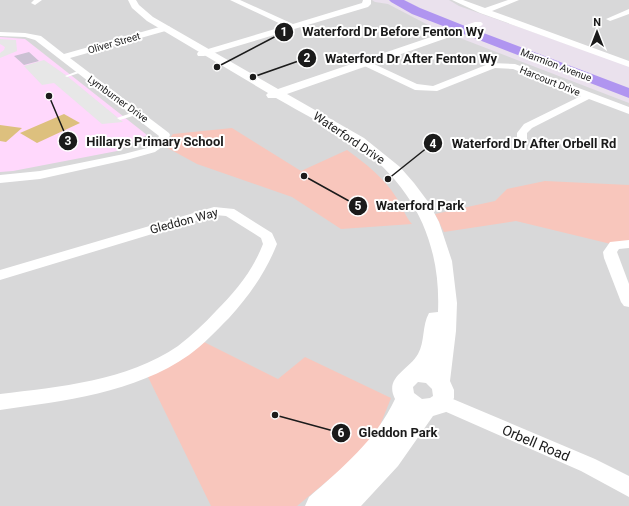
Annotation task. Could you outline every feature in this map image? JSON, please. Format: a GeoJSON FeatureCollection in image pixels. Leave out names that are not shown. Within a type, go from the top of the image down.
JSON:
{"type":"FeatureCollection","features":[{"type":"Feature","properties":{"kind":"highway","name":"Marmion Avenue"},"geometry":{"type":"LineString","coordinates":[[395,0],[416,11],[458,28],[629,93]]}},
{"type":"Feature","properties":{"kind":"highway","name":"Marmion Avenue"},"geometry":{"type":"LineString","coordinates":[[434,5],[477,19],[593,65]]}},
{"type":"Feature","properties":{"kind":"street","name":"Waterford Drive"},"geometry":{"type":"LineString","coordinates":[[126,0],[137,14],[272,93],[355,146],[384,169],[403,191],[426,230],[433,259],[436,313],[434,336],[430,351],[424,364],[415,374]]}},
{"type":"Feature","properties":{"kind":"street","name":"Waterford Drive"},"geometry":{"type":"LineString","coordinates":[[132,0],[135,6],[162,29]]}},
{"type":"Feature","properties":{"kind":"street"},"geometry":{"type":"LineString","coordinates":[[234,0],[291,26]]}},
{"type":"Feature","properties":{"kind":"street"},"geometry":{"type":"LineString","coordinates":[[204,53],[365,5],[368,4],[367,0]]}},
{"type":"Feature","properties":{"kind":"street"},"geometry":{"type":"LineString","coordinates":[[456,0],[477,19],[629,64]]}},
{"type":"Feature","properties":{"kind":"street"},"geometry":{"type":"LineString","coordinates":[[272,93],[458,28],[515,0]]}},
{"type":"Feature","properties":{"kind":"street"},"geometry":{"type":"LineString","coordinates":[[610,19],[629,11]]}},
{"type":"Feature","properties":{"kind":"street","name":"Oliver Street"},"geometry":{"type":"LineString","coordinates":[[62,57],[162,29]]}},
{"type":"Feature","properties":{"kind":"street","name":"Lymburner Drive"},"geometry":{"type":"LineString","coordinates":[[0,179],[25,177],[65,170],[151,150],[162,142],[165,135],[33,36],[6,35]]}},
{"type":"Feature","properties":{"kind":"street","name":"Harcourt Drive"},"geometry":{"type":"LineString","coordinates":[[362,62],[415,88],[429,89],[440,88],[490,66],[515,67],[629,111]]}},
{"type":"Feature","properties":{"kind":"street","name":"Waterford Drive"},"geometry":{"type":"LineString","coordinates":[[272,93],[340,129],[384,160],[405,181],[424,206],[433,224],[439,242],[447,281],[447,323],[439,381]]}},
{"type":"Feature","properties":{"kind":"street"},"geometry":{"type":"LineString","coordinates":[[522,140],[522,133],[528,126],[588,96]]}},
{"type":"Feature","properties":{"kind":"street","name":"Gleddon Way"},"geometry":{"type":"LineString","coordinates":[[0,275],[214,211],[229,212],[267,236],[270,244],[241,296],[205,334],[172,356],[140,373],[91,388],[47,396],[0,402]]}},
{"type":"Feature","properties":{"kind":"street"},"geometry":{"type":"LineString","coordinates":[[629,244],[615,245],[610,252],[629,302]]}},
{"type":"Feature","properties":{"kind":"street"},"geometry":{"type":"LineString","coordinates":[[318,506],[372,455],[395,424],[424,403],[444,392],[439,381],[428,375],[415,374],[405,380],[402,384],[403,394],[424,403]]}},
{"type":"Feature","properties":{"kind":"street"},"geometry":{"type":"LineString","coordinates":[[344,506],[390,458],[424,403]]}},
{"type":"Feature","properties":{"kind":"street","name":"Orbell Road"},"geometry":{"type":"LineString","coordinates":[[424,403],[588,465],[629,487]]}},
{"type":"Feature","properties":{"kind":"lane"},"geometry":{"type":"LineString","coordinates":[[67,76],[80,71]]}},
{"type":"Feature","properties":{"kind":"lane"},"geometry":{"type":"LineString","coordinates":[[120,118],[137,113]]}},
{"type":"Feature","properties":{"kind":"shaded area"},"geometry":{"type":"Polygon","coordinates":[[[0,0],[372,0],[375,2],[388,4],[434,28],[629,103],[629,506],[0,506],[0,0]]]}},
{"type":"Feature","properties":{"kind":"shaded area"},"geometry":{"type":"Polygon","coordinates":[[[449,0],[629,0],[629,66],[459,6],[449,0]]]}},
{"type":"Feature","properties":{"kind":"shaded area"},"geometry":{"type":"Polygon","coordinates":[[[0,37],[25,39],[147,135],[117,151],[13,171],[0,172],[0,37]]]}},
{"type":"Feature","properties":{"kind":"shaded area"},"geometry":{"type":"Polygon","coordinates":[[[0,39],[16,40],[17,51],[0,58],[0,53],[5,47],[0,44],[0,39]]]}},
{"type":"Feature","properties":{"kind":"shaded area"},"geometry":{"type":"Polygon","coordinates":[[[44,60],[67,76],[123,122],[102,124],[54,83],[42,85],[24,66],[44,60]]]}},
{"type":"Feature","properties":{"kind":"shaded area"},"geometry":{"type":"Polygon","coordinates":[[[64,114],[80,123],[37,143],[20,133],[64,114]]]}},
{"type":"Feature","properties":{"kind":"shaded area"},"geometry":{"type":"Polygon","coordinates":[[[0,125],[22,128],[6,142],[0,141],[0,125]]]}},
{"type":"Feature","properties":{"kind":"shaded area"},"geometry":{"type":"Polygon","coordinates":[[[232,128],[301,171],[347,150],[386,183],[412,224],[341,229],[292,197],[197,164],[164,146],[173,134],[232,128]]]}},
{"type":"Feature","properties":{"kind":"shaded area"},"geometry":{"type":"Polygon","coordinates":[[[545,181],[629,185],[629,246],[615,245],[516,221],[444,232],[435,214],[495,201],[507,189],[545,181]]]}},
{"type":"Feature","properties":{"kind":"shaded area"},"geometry":{"type":"Polygon","coordinates":[[[204,342],[278,379],[305,357],[391,398],[377,433],[343,468],[297,506],[211,506],[148,377],[178,360],[204,342]]]}},
{"type":"Feature","properties":{"kind":"building"},"geometry":{"type":"Polygon","coordinates":[[[29,52],[39,61],[24,65],[14,56],[29,52]]]}},
{"type":"Feature","properties":{"kind":"place","name":"Waterford Dr Before Fenton Wy"},"geometry":{"type":"Point","coordinates":[217,67]}},
{"type":"Feature","properties":{"kind":"place","name":"Waterford Dr After Fenton Wy"},"geometry":{"type":"Point","coordinates":[253,77]}},
{"type":"Feature","properties":{"kind":"place","name":"Hillarys Primary School"},"geometry":{"type":"Point","coordinates":[49,96]}},
{"type":"Feature","properties":{"kind":"place","name":"Waterford Park"},"geometry":{"type":"Point","coordinates":[304,176]}},
{"type":"Feature","properties":{"kind":"place","name":"Waterford Dr After Orbell Rd"},"geometry":{"type":"Point","coordinates":[388,179]}},
{"type":"Feature","properties":{"kind":"place","name":"Gleddon Park"},"geometry":{"type":"Point","coordinates":[275,415]}}]}
